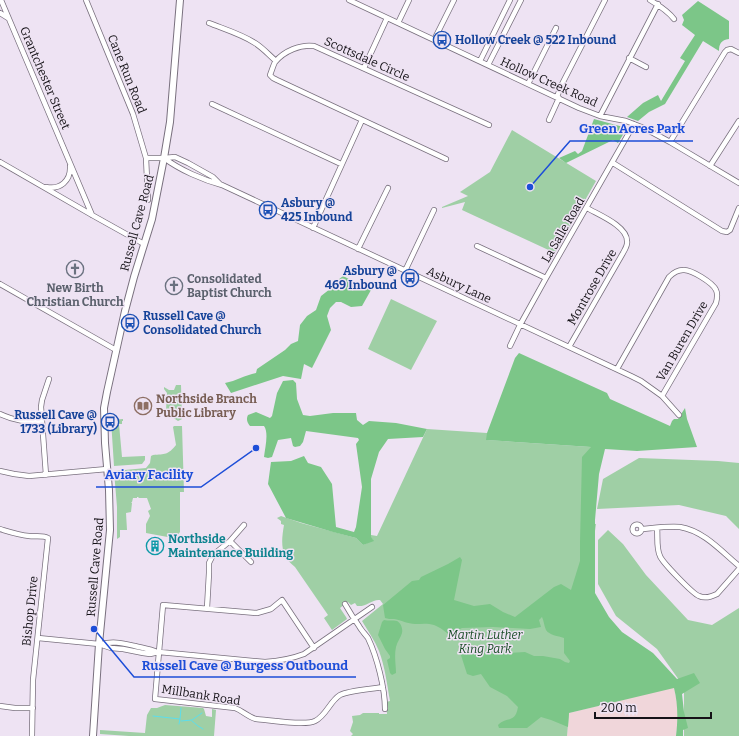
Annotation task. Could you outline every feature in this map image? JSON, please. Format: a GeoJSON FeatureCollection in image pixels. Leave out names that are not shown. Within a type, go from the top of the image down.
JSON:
{"type":"FeatureCollection","features":[{"type":"Feature","properties":{"kind":"main road","name":"Russell Cave Road"},"geometry":{"type":"LineString","coordinates":[[93,736],[99,644],[110,530],[104,408],[128,300],[152,219],[164,158],[170,122],[180,0]]}},
{"type":"Feature","properties":{"kind":"street","name":"Grantchester Street"},"geometry":{"type":"LineString","coordinates":[[1,0],[92,215]]}},
{"type":"Feature","properties":{"kind":"street","name":"Cane Run Road"},"geometry":{"type":"LineString","coordinates":[[86,0],[133,114],[146,158],[148,200]]}},
{"type":"Feature","properties":{"kind":"street","name":"Hollow Creek Road"},"geometry":{"type":"LineString","coordinates":[[349,0],[586,111],[634,124],[651,131],[739,183]]}},
{"type":"Feature","properties":{"kind":"street"},"geometry":{"type":"LineString","coordinates":[[398,23],[408,0]]}},
{"type":"Feature","properties":{"kind":"street"},"geometry":{"type":"LineString","coordinates":[[434,40],[454,0]]}},
{"type":"Feature","properties":{"kind":"street"},"geometry":{"type":"LineString","coordinates":[[480,61],[510,0]]}},
{"type":"Feature","properties":{"kind":"street"},"geometry":{"type":"LineString","coordinates":[[488,65],[521,0]]}},
{"type":"Feature","properties":{"kind":"street"},"geometry":{"type":"LineString","coordinates":[[549,120],[561,86],[605,0]]}},
{"type":"Feature","properties":{"kind":"street"},"geometry":{"type":"LineString","coordinates":[[650,0],[669,12],[674,19]]}},
{"type":"Feature","properties":{"kind":"street"},"geometry":{"type":"LineString","coordinates":[[600,116],[658,4]]}},
{"type":"Feature","properties":{"kind":"street"},"geometry":{"type":"LineString","coordinates":[[0,13],[9,20]]}},
{"type":"Feature","properties":{"kind":"street"},"geometry":{"type":"LineString","coordinates":[[364,68],[387,18]]}},
{"type":"Feature","properties":{"kind":"street"},"geometry":{"type":"LineString","coordinates":[[209,23],[250,40],[266,52],[276,61],[270,74],[273,78],[446,159]]}},
{"type":"Feature","properties":{"kind":"street"},"geometry":{"type":"LineString","coordinates":[[528,84],[556,28]]}},
{"type":"Feature","properties":{"kind":"street","name":"Scottsdale Circle"},"geometry":{"type":"LineString","coordinates":[[276,61],[293,49],[299,47],[309,46],[318,48],[489,125]]}},
{"type":"Feature","properties":{"kind":"street"},"geometry":{"type":"LineString","coordinates":[[670,142],[725,52],[731,49],[739,53]]}},
{"type":"Feature","properties":{"kind":"street"},"geometry":{"type":"LineString","coordinates":[[629,58],[646,67]]}},
{"type":"Feature","properties":{"kind":"street"},"geometry":{"type":"LineString","coordinates":[[212,104],[341,164]]}},
{"type":"Feature","properties":{"kind":"street"},"geometry":{"type":"LineString","coordinates":[[313,228],[362,120]]}},
{"type":"Feature","properties":{"kind":"street"},"geometry":{"type":"LineString","coordinates":[[710,166],[739,121]]}},
{"type":"Feature","properties":{"kind":"street","name":"La Salle Road"},"geometry":{"type":"LineString","coordinates":[[510,346],[546,278],[634,124]]}},
{"type":"Feature","properties":{"kind":"street"},"geometry":{"type":"LineString","coordinates":[[146,158],[164,158]]}},
{"type":"Feature","properties":{"kind":"street","name":"Asbury Lane"},"geometry":{"type":"LineString","coordinates":[[164,158],[173,165],[211,182],[222,185],[617,369],[641,381],[662,396],[678,415]]}},
{"type":"Feature","properties":{"kind":"street","name":"Asbury Lane"},"geometry":{"type":"LineString","coordinates":[[164,158],[175,158],[188,163],[213,177],[222,185]]}},
{"type":"Feature","properties":{"kind":"street"},"geometry":{"type":"LineString","coordinates":[[0,162],[144,244]]}},
{"type":"Feature","properties":{"kind":"street"},"geometry":{"type":"LineString","coordinates":[[613,163],[722,231],[727,232],[730,230],[739,208]]}},
{"type":"Feature","properties":{"kind":"street"},"geometry":{"type":"LineString","coordinates":[[42,186],[51,188],[62,185],[70,173],[70,164]]}},
{"type":"Feature","properties":{"kind":"street"},"geometry":{"type":"LineString","coordinates":[[358,249],[388,188]]}},
{"type":"Feature","properties":{"kind":"street","name":"Montrose Drive"},"geometry":{"type":"LineString","coordinates":[[569,347],[623,252],[627,242],[626,236],[621,228],[587,208]]}},
{"type":"Feature","properties":{"kind":"street"},"geometry":{"type":"LineString","coordinates":[[405,271],[434,210]]}},
{"type":"Feature","properties":{"kind":"street"},"geometry":{"type":"LineString","coordinates":[[477,246],[546,278]]}},
{"type":"Feature","properties":{"kind":"street","name":"Van Buren Drive"},"geometry":{"type":"LineString","coordinates":[[617,369],[669,277],[679,270],[693,272],[714,286],[717,292],[717,299],[662,396]]}},
{"type":"Feature","properties":{"kind":"street"},"geometry":{"type":"LineString","coordinates":[[0,284],[116,350]]}},
{"type":"Feature","properties":{"kind":"street"},"geometry":{"type":"LineString","coordinates":[[46,474],[41,407],[50,379]]}},
{"type":"Feature","properties":{"kind":"street"},"geometry":{"type":"LineString","coordinates":[[0,414],[21,421],[42,421]]}},
{"type":"Feature","properties":{"kind":"street"},"geometry":{"type":"LineString","coordinates":[[0,471],[21,475],[107,469]]}},
{"type":"Feature","properties":{"kind":"street"},"geometry":{"type":"LineString","coordinates":[[207,608],[209,563],[213,555],[230,541],[244,524]]}},
{"type":"Feature","properties":{"kind":"street"},"geometry":{"type":"LineString","coordinates":[[642,529],[657,528],[674,527],[693,531],[705,538],[739,568],[721,590],[713,596],[705,597],[696,594],[661,558],[658,549],[657,528]]}},
{"type":"Feature","properties":{"kind":"street","name":"Bishop Drive"},"geometry":{"type":"LineString","coordinates":[[0,529],[15,534],[36,537],[45,536],[48,538],[33,680],[32,736]]}},
{"type":"Feature","properties":{"kind":"street"},"geometry":{"type":"LineString","coordinates":[[230,541],[250,562]]}},
{"type":"Feature","properties":{"kind":"street","name":"Millbank Road"},"geometry":{"type":"LineString","coordinates":[[314,648],[282,600],[271,610],[257,613],[163,605],[155,699],[235,708],[242,710],[250,717],[256,719],[306,723],[314,722],[320,718],[340,695],[349,692],[383,687]]}},
{"type":"Feature","properties":{"kind":"street"},"geometry":{"type":"LineString","coordinates":[[345,604],[368,638],[379,670],[385,699],[385,709]]}},
{"type":"Feature","properties":{"kind":"street"},"geometry":{"type":"LineString","coordinates":[[38,638],[99,644],[111,648],[150,654],[159,652],[265,662],[279,661],[292,659],[304,654],[372,608]]}},
{"type":"Feature","properties":{"kind":"street"},"geometry":{"type":"LineString","coordinates":[[0,706],[33,708]]}},
{"type":"Feature","properties":{"kind":"shaded area"},"geometry":{"type":"Polygon","coordinates":[[[674,687],[678,708],[676,736],[567,736],[569,713],[674,687]]]}},
{"type":"Feature","properties":{"kind":"green space"},"geometry":{"type":"Polygon","coordinates":[[[698,1],[729,21],[729,39],[724,40],[721,43],[719,46],[719,51],[703,41],[665,104],[649,112],[638,121],[627,117],[643,103],[658,95],[661,101],[685,61],[680,58],[695,35],[682,25],[684,20],[682,15],[698,1]]]}},
{"type":"Feature","properties":{"kind":"green space"},"geometry":{"type":"Polygon","coordinates":[[[594,119],[627,128],[618,143],[613,140],[566,163],[559,158],[575,151],[578,154],[582,151],[594,119]]]}},
{"type":"Feature","properties":{"kind":"green space"},"geometry":{"type":"Polygon","coordinates":[[[512,130],[596,181],[555,253],[462,210],[465,202],[442,208],[468,196],[460,192],[490,172],[512,130]]]}},
{"type":"Feature","properties":{"kind":"green space"},"geometry":{"type":"Polygon","coordinates":[[[343,276],[371,290],[362,306],[351,307],[341,302],[336,302],[330,308],[327,316],[331,330],[312,368],[304,364],[301,379],[283,376],[231,393],[225,383],[256,373],[257,369],[285,350],[291,344],[298,341],[300,325],[307,316],[316,310],[321,296],[343,276]]]}},
{"type":"Feature","properties":{"kind":"green space"},"geometry":{"type":"Polygon","coordinates":[[[391,299],[437,321],[411,370],[368,349],[391,299]]]}},
{"type":"Feature","properties":{"kind":"green space"},"geometry":{"type":"Polygon","coordinates":[[[519,353],[607,393],[610,399],[670,426],[674,419],[678,419],[685,408],[687,419],[697,447],[637,451],[605,449],[599,474],[595,520],[595,593],[609,617],[622,632],[653,653],[677,679],[694,673],[700,683],[682,694],[688,728],[683,730],[683,736],[676,736],[677,712],[674,688],[569,713],[568,727],[541,717],[527,728],[499,728],[498,725],[501,722],[515,716],[518,707],[507,696],[490,687],[481,674],[473,676],[467,674],[459,649],[464,647],[470,648],[488,654],[525,652],[534,656],[560,659],[569,663],[570,661],[564,653],[564,638],[547,632],[542,617],[539,620],[541,627],[530,629],[493,627],[462,628],[452,634],[452,637],[434,625],[412,624],[385,618],[383,605],[412,581],[419,580],[421,577],[460,557],[462,560],[454,600],[474,606],[490,604],[515,617],[554,587],[561,584],[571,590],[580,561],[582,457],[591,447],[486,440],[487,433],[515,358],[519,353]]]}},
{"type":"Feature","properties":{"kind":"green space"},"geometry":{"type":"Polygon","coordinates":[[[293,380],[296,383],[297,399],[303,415],[310,416],[333,413],[356,413],[357,420],[363,425],[369,421],[396,423],[427,429],[423,437],[388,439],[379,452],[371,479],[371,537],[374,541],[363,545],[356,538],[286,518],[268,484],[271,462],[291,461],[304,456],[308,463],[321,467],[332,484],[336,527],[354,532],[362,487],[356,444],[359,440],[358,438],[306,431],[303,442],[300,446],[293,446],[291,438],[278,440],[272,457],[268,458],[264,457],[266,433],[264,426],[250,426],[248,422],[248,415],[256,412],[270,418],[272,416],[277,393],[283,381],[293,380]]]}},
{"type":"Feature","properties":{"kind":"green space"},"geometry":{"type":"Polygon","coordinates":[[[176,385],[181,385],[182,419],[178,421],[166,411],[167,393],[164,389],[164,387],[169,390],[174,390],[176,385]]]}},
{"type":"Feature","properties":{"kind":"green space"},"geometry":{"type":"Polygon","coordinates":[[[123,419],[122,424],[119,424],[122,457],[145,456],[145,460],[142,464],[114,466],[111,420],[123,419]]]}},
{"type":"Feature","properties":{"kind":"green space"},"geometry":{"type":"Polygon","coordinates":[[[174,426],[182,426],[184,492],[180,492],[180,532],[173,538],[146,533],[146,524],[150,516],[148,511],[151,509],[147,498],[137,497],[133,498],[131,502],[131,512],[126,513],[127,530],[120,530],[120,537],[117,539],[117,507],[114,471],[146,468],[150,463],[151,456],[171,451],[176,445],[174,426]]]}},
{"type":"Feature","properties":{"kind":"green space","name":"Martin Luther King Park"},"geometry":{"type":"Polygon","coordinates":[[[427,429],[487,433],[487,440],[591,447],[581,523],[596,524],[567,736],[351,736],[353,734],[350,731],[353,722],[352,716],[363,713],[387,714],[386,702],[390,701],[383,663],[377,647],[362,621],[383,604],[380,600],[361,606],[357,606],[355,603],[351,605],[348,602],[340,608],[347,619],[332,630],[324,618],[328,615],[284,553],[282,537],[284,525],[281,524],[281,521],[277,518],[281,516],[356,538],[363,545],[373,540],[371,535],[377,536],[427,429]]]}},
{"type":"Feature","properties":{"kind":"green space"},"geometry":{"type":"Polygon","coordinates":[[[639,458],[739,463],[739,529],[726,516],[679,505],[597,509],[603,479],[639,458]]]}},
{"type":"Feature","properties":{"kind":"green space"},"geometry":{"type":"Polygon","coordinates":[[[608,530],[623,544],[646,575],[688,620],[712,625],[739,608],[739,736],[684,736],[684,687],[657,649],[616,616],[598,584],[598,540],[608,530]]]}},
{"type":"Feature","properties":{"kind":"green space"},"geometry":{"type":"Polygon","coordinates":[[[384,620],[397,621],[401,625],[402,630],[395,650],[396,673],[392,675],[390,673],[387,660],[390,656],[378,635],[384,620]]]}},
{"type":"Feature","properties":{"kind":"green space"},"geometry":{"type":"Polygon","coordinates":[[[165,705],[203,708],[206,716],[212,717],[212,709],[216,710],[214,736],[129,736],[100,734],[100,730],[145,733],[147,715],[151,708],[157,708],[165,705]]]}},
{"type":"Feature","properties":{"kind":"waterway"},"geometry":{"type":"LineString","coordinates":[[180,719],[181,708]]}},
{"type":"Feature","properties":{"kind":"waterway"},"geometry":{"type":"LineString","coordinates":[[181,721],[192,720],[202,713]]}},
{"type":"Feature","properties":{"kind":"waterway"},"geometry":{"type":"LineString","coordinates":[[153,716],[180,719],[179,724]]}},
{"type":"Feature","properties":{"kind":"waterway"},"geometry":{"type":"LineString","coordinates":[[192,721],[203,729]]}},
{"type":"Feature","properties":{"kind":"place","name":"Hollow Creek @ 522 Inbound"},"geometry":{"type":"Point","coordinates":[442,40]}},
{"type":"Feature","properties":{"kind":"place","name":"Green Acres Park"},"geometry":{"type":"Point","coordinates":[530,187]}},
{"type":"Feature","properties":{"kind":"place","name":"Asbury @ 425 Inbound"},"geometry":{"type":"Point","coordinates":[268,210]}},
{"type":"Feature","properties":{"kind":"place","name":"New Birth Christian Church"},"geometry":{"type":"Point","coordinates":[75,269]}},
{"type":"Feature","properties":{"kind":"place","name":"Asbury @ 469 Inbound"},"geometry":{"type":"Point","coordinates":[410,278]}},
{"type":"Feature","properties":{"kind":"place","name":"Consolidated Baptist Church"},"geometry":{"type":"Point","coordinates":[174,286]}},
{"type":"Feature","properties":{"kind":"place","name":"Russell Cave @ Consolidated Church"},"geometry":{"type":"Point","coordinates":[130,323]}},
{"type":"Feature","properties":{"kind":"place","name":"Northside Branch Public Library"},"geometry":{"type":"Point","coordinates":[143,406]}},
{"type":"Feature","properties":{"kind":"place","name":"Russell Cave @ 1733 (Library)"},"geometry":{"type":"Point","coordinates":[110,422]}},
{"type":"Feature","properties":{"kind":"place","name":"Aviary Facility"},"geometry":{"type":"Point","coordinates":[256,448]}},
{"type":"Feature","properties":{"kind":"place","name":"Northside Maintenance Building"},"geometry":{"type":"Point","coordinates":[155,546]}},
{"type":"Feature","properties":{"kind":"place","name":"Russell Cave @ Burgess Outbound"},"geometry":{"type":"Point","coordinates":[94,629]}}]}
